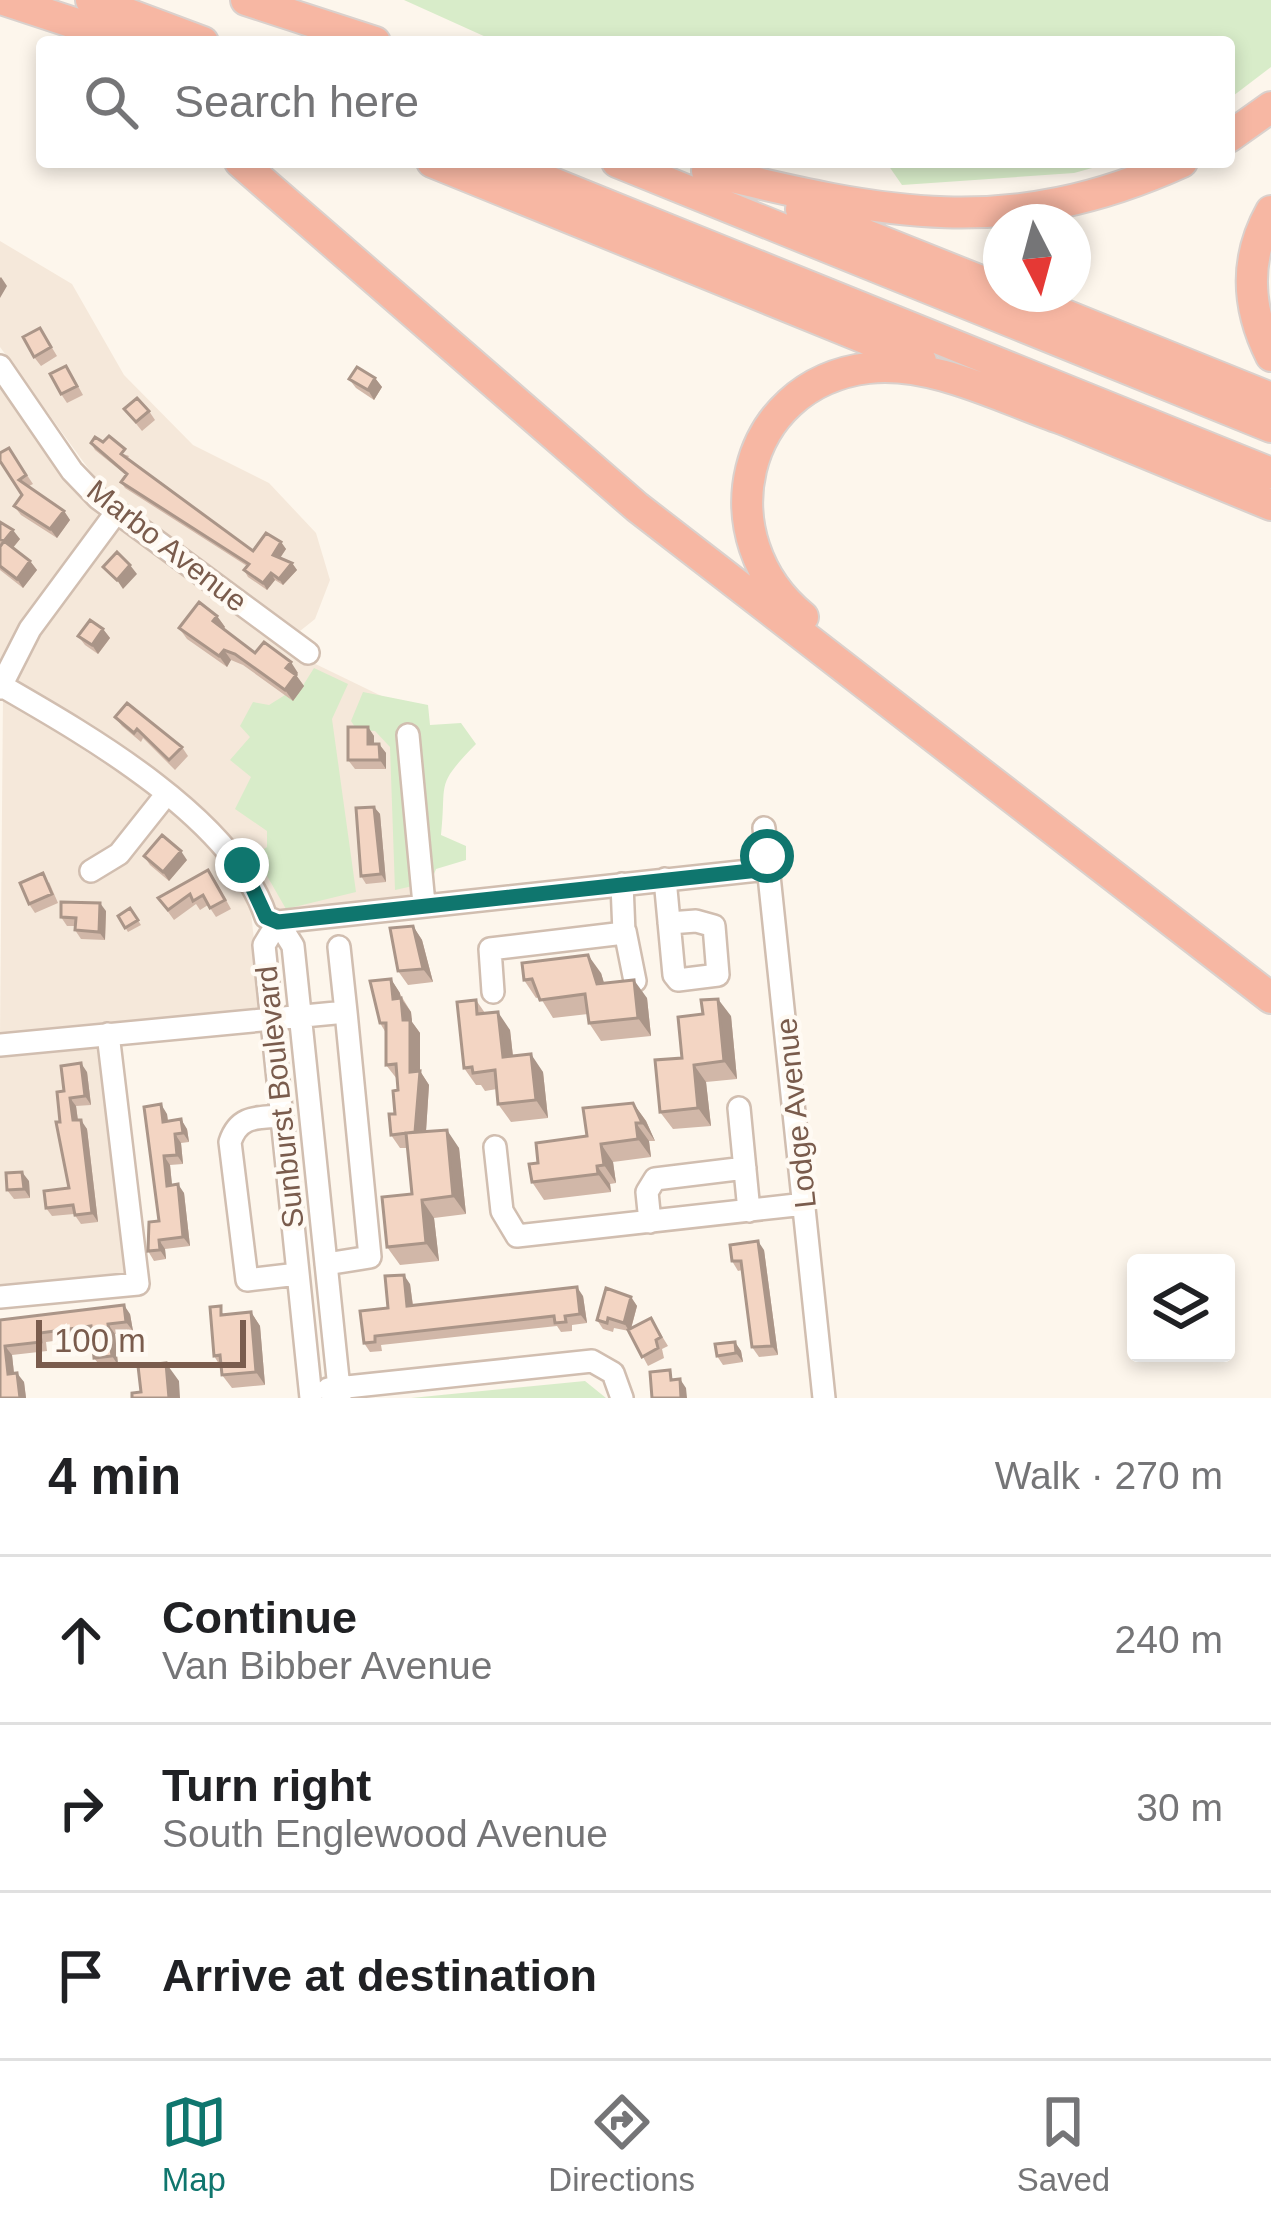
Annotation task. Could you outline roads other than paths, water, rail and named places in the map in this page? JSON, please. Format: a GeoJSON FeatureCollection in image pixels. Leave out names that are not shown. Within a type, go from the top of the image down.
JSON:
{"type":"FeatureCollection","features":[{"type":"Feature","properties":{"kind":"highway"},"geometry":{"type":"LineString","coordinates":[[4,0],[114,36]]}},
{"type":"Feature","properties":{"kind":"highway"},"geometry":{"type":"LineString","coordinates":[[91,0],[187,36]]}},
{"type":"Feature","properties":{"kind":"highway"},"geometry":{"type":"LineString","coordinates":[[215,0],[305,36]]}},
{"type":"Feature","properties":{"kind":"highway"},"geometry":{"type":"LineString","coordinates":[[246,0],[357,36]]}},
{"type":"Feature","properties":{"kind":"highway"},"geometry":{"type":"LineString","coordinates":[[0,8],[61,36]]}},
{"type":"Feature","properties":{"kind":"highway"},"geometry":{"type":"LineString","coordinates":[[1235,133],[1271,107]]}},
{"type":"Feature","properties":{"kind":"highway"},"geometry":{"type":"LineString","coordinates":[[247,168],[637,507],[1271,998]]}},
{"type":"Feature","properties":{"kind":"highway"},"geometry":{"type":"LineString","coordinates":[[447,168],[1271,505]]}},
{"type":"Feature","properties":{"kind":"highway"},"geometry":{"type":"LineString","coordinates":[[516,168],[1271,473]]}},
{"type":"Feature","properties":{"kind":"highway"},"geometry":{"type":"LineString","coordinates":[[631,168],[1271,427]]}},
{"type":"Feature","properties":{"kind":"highway"},"geometry":{"type":"LineString","coordinates":[[701,168],[983,282]]}},
{"type":"Feature","properties":{"kind":"highway"},"geometry":{"type":"LineString","coordinates":[[704,168],[856,206],[964,214],[1090,196],[1166,168]]}},
{"type":"Feature","properties":{"kind":"highway"},"geometry":{"type":"LineString","coordinates":[[1271,211],[1255,250],[1250,288],[1255,318],[1271,356]]}},
{"type":"Feature","properties":{"kind":"highway"},"geometry":{"type":"LineString","coordinates":[[1058,312],[1271,398]]}},
{"type":"Feature","properties":{"kind":"highway"},"geometry":{"type":"LineString","coordinates":[[1062,419],[903,369],[864,368],[831,377],[785,408],[760,446],[749,476],[749,538],[761,569],[793,609],[1271,977]]}},
{"type":"Feature","properties":{"kind":"street","name":"Marbo Avenue"},"geometry":{"type":"LineString","coordinates":[[0,366],[72,470],[116,514],[308,653]]}},
{"type":"Feature","properties":{"kind":"street"},"geometry":{"type":"LineString","coordinates":[[116,514],[30,629],[1,687],[56,717],[166,796],[242,865],[266,917],[278,922],[769,869]]}},
{"type":"Feature","properties":{"kind":"street"},"geometry":{"type":"LineString","coordinates":[[408,735],[424,904]]}},
{"type":"Feature","properties":{"kind":"street"},"geometry":{"type":"LineString","coordinates":[[91,872],[119,854],[166,796]]}},
{"type":"Feature","properties":{"kind":"street","name":"Lodge Avenue"},"geometry":{"type":"LineString","coordinates":[[764,828],[824,1398]]}},
{"type":"Feature","properties":{"kind":"street"},"geometry":{"type":"LineString","coordinates":[[665,879],[669,923]]}},
{"type":"Feature","properties":{"kind":"street"},"geometry":{"type":"LineString","coordinates":[[622,884],[635,981]]}},
{"type":"Feature","properties":{"kind":"street","name":"Sunburst Boulevard"},"geometry":{"type":"LineString","coordinates":[[311,1395],[264,946],[278,922],[293,946],[340,1393]]}},
{"type":"Feature","properties":{"kind":"street"},"geometry":{"type":"LineString","coordinates":[[493,992],[490,949],[625,931]]}},
{"type":"Feature","properties":{"kind":"street"},"geometry":{"type":"LineString","coordinates":[[326,1264],[370,1257],[339,947]]}},
{"type":"Feature","properties":{"kind":"street"},"geometry":{"type":"LineString","coordinates":[[0,1045],[346,1012]]}},
{"type":"Feature","properties":{"kind":"street"},"geometry":{"type":"LineString","coordinates":[[0,1297],[138,1284],[108,1034]]}},
{"type":"Feature","properties":{"kind":"street"},"geometry":{"type":"LineString","coordinates":[[739,1108],[749,1211]]}},
{"type":"Feature","properties":{"kind":"street"},"geometry":{"type":"LineString","coordinates":[[282,1116],[245,1119],[235,1126],[230,1142],[247,1280],[298,1274]]}},
{"type":"Feature","properties":{"kind":"street"},"geometry":{"type":"LineString","coordinates":[[495,1147],[502,1211],[517,1236],[805,1204]]}},
{"type":"Feature","properties":{"kind":"street"},"geometry":{"type":"LineString","coordinates":[[650,1222],[647,1192],[655,1179],[745,1168]]}},
{"type":"Feature","properties":{"kind":"street"},"geometry":{"type":"LineString","coordinates":[[311,1395],[592,1361],[614,1373],[622,1398]]}}]}
